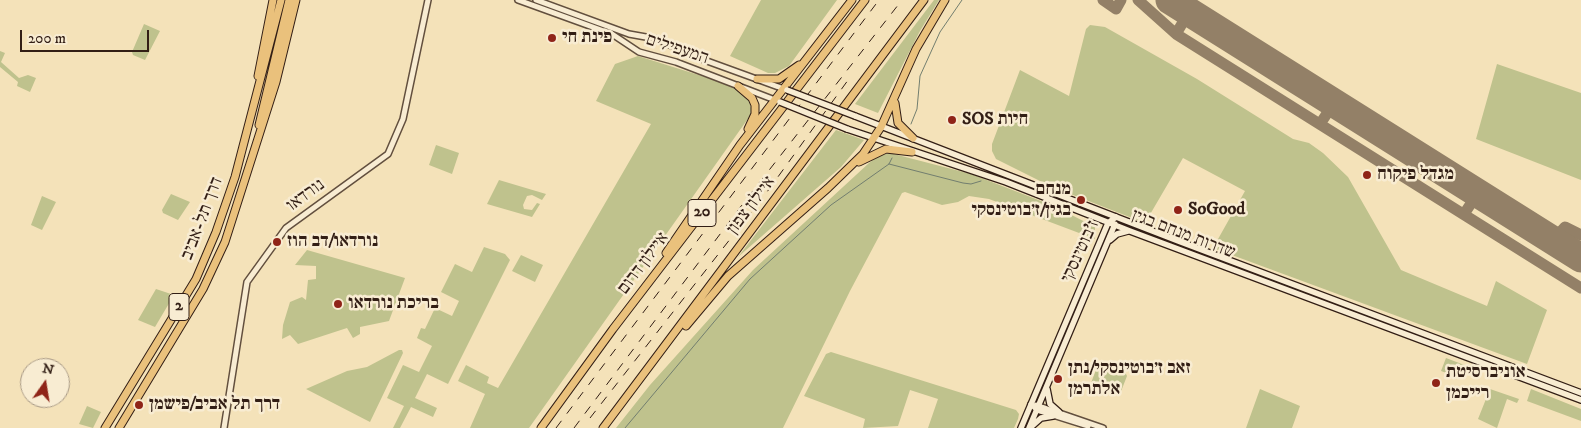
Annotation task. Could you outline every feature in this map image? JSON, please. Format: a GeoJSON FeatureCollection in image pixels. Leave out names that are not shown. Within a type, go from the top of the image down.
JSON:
{"type":"FeatureCollection","features":[{"type":"Feature","properties":{"kind":"highway"},"geometry":{"type":"LineString","coordinates":[[235,177],[273,0]]}},
{"type":"Feature","properties":{"kind":"highway","name":"דרך תל-אביב"},"geometry":{"type":"LineString","coordinates":[[105,428],[196,279],[216,232],[235,177],[281,0]]}},
{"type":"Feature","properties":{"kind":"highway","name":"דרך תל-אביב"},"geometry":{"type":"LineString","coordinates":[[245,181],[289,0]]}},
{"type":"Feature","properties":{"kind":"highway"},"geometry":{"type":"LineString","coordinates":[[245,181],[276,82],[296,0]]}},
{"type":"Feature","properties":{"kind":"highway"},"geometry":{"type":"LineString","coordinates":[[613,329],[740,145],[786,90],[805,60],[852,0]]}},
{"type":"Feature","properties":{"kind":"highway","name":"איילון דרום"},"geometry":{"type":"LineString","coordinates":[[541,428],[613,329],[865,0]]}},
{"type":"Feature","properties":{"kind":"highway","name":"איילון צפון"},"geometry":{"type":"LineString","coordinates":[[603,428],[924,0]]}},
{"type":"Feature","properties":{"kind":"highway"},"geometry":{"type":"LineString","coordinates":[[617,409],[728,276],[852,166],[874,139],[882,127],[916,49],[945,0]]}},
{"type":"Feature","properties":{"kind":"highway"},"geometry":{"type":"LineString","coordinates":[[757,79],[779,79],[805,60]]}},
{"type":"Feature","properties":{"kind":"highway"},"geometry":{"type":"LineString","coordinates":[[738,86],[752,98],[756,110],[740,145]]}},
{"type":"Feature","properties":{"kind":"highway"},"geometry":{"type":"LineString","coordinates":[[895,98],[896,119],[900,127],[913,138]]}},
{"type":"Feature","properties":{"kind":"highway"},"geometry":{"type":"LineString","coordinates":[[852,166],[882,150],[912,152]]}},
{"type":"Feature","properties":{"kind":"highway","name":"2"},"geometry":{"type":"LineString","coordinates":[[119,427],[203,289],[224,242],[245,181]]}},
{"type":"Feature","properties":{"kind":"main road","name":"שדרות מנחם בגין"},"geometry":{"type":"LineString","coordinates":[[786,90],[1581,393]]}},
{"type":"Feature","properties":{"kind":"main road","name":"שדרות מנחם בגין"},"geometry":{"type":"LineString","coordinates":[[777,101],[874,139],[998,179],[1115,226],[1581,400]]}},
{"type":"Feature","properties":{"kind":"main road"},"geometry":{"type":"LineString","coordinates":[[1092,216],[1102,227],[1101,241]]}},
{"type":"Feature","properties":{"kind":"main road","name":"ז'בוטינסקי"},"geometry":{"type":"LineString","coordinates":[[1021,428],[1108,223],[1116,217]]}},
{"type":"Feature","properties":{"kind":"main road","name":"ז'בוטינסקי"},"geometry":{"type":"LineString","coordinates":[[1030,428],[1108,244],[1115,226],[1116,217]]}},
{"type":"Feature","properties":{"kind":"main road"},"geometry":{"type":"LineString","coordinates":[[1108,244],[1117,234],[1130,231]]}},
{"type":"Feature","properties":{"kind":"main road"},"geometry":{"type":"LineString","coordinates":[[1030,428],[1041,418],[1056,414],[1048,401],[1048,383]]}},
{"type":"Feature","properties":{"kind":"street","name":"נורדאו"},"geometry":{"type":"LineString","coordinates":[[224,428],[247,282],[286,228],[388,154],[403,119],[428,0]]}},
{"type":"Feature","properties":{"kind":"street","name":"המעפילים"},"geometry":{"type":"LineString","coordinates":[[518,0],[617,36],[639,52],[676,62],[777,101]]}},
{"type":"Feature","properties":{"kind":"street","name":"המעפילים"},"geometry":{"type":"LineString","coordinates":[[536,0],[626,33],[657,39],[696,58],[786,90]]}},
{"type":"Feature","properties":{"kind":"street"},"geometry":{"type":"LineString","coordinates":[[1031,404],[1038,408],[1102,428]]}},
{"type":"Feature","properties":{"kind":"street"},"geometry":{"type":"LineString","coordinates":[[1056,414],[1092,428]]}},
{"type":"Feature","properties":{"kind":"green space"},"geometry":{"type":"Polygon","coordinates":[[[761,0],[837,0],[789,66],[775,73],[768,73],[730,56],[761,0]]]}},
{"type":"Feature","properties":{"kind":"green space"},"geometry":{"type":"Polygon","coordinates":[[[934,0],[939,0],[920,31],[878,113],[855,104],[934,0]]]}},
{"type":"Feature","properties":{"kind":"green space"},"geometry":{"type":"Polygon","coordinates":[[[144,24],[160,31],[145,60],[133,55],[132,52],[144,24]]]}},
{"type":"Feature","properties":{"kind":"green space"},"geometry":{"type":"Polygon","coordinates":[[[1090,25],[1105,27],[1197,79],[1293,139],[1309,143],[1323,153],[1348,177],[1401,270],[1487,306],[1496,281],[1547,310],[1527,364],[1213,248],[1245,191],[1183,158],[1145,223],[1050,186],[996,159],[992,151],[992,144],[1020,70],[1069,96],[1086,29],[1090,25]]]}},
{"type":"Feature","properties":{"kind":"green space"},"geometry":{"type":"Polygon","coordinates":[[[0,51],[5,53],[1,62],[19,78],[28,75],[36,78],[30,92],[17,86],[18,82],[0,67],[0,51]]]}},
{"type":"Feature","properties":{"kind":"green space"},"geometry":{"type":"Polygon","coordinates":[[[638,56],[737,87],[749,99],[752,113],[529,428],[470,428],[485,394],[458,381],[466,365],[489,377],[487,383],[498,388],[651,124],[596,101],[615,64],[638,56]]]}},
{"type":"Feature","properties":{"kind":"green space"},"geometry":{"type":"Polygon","coordinates":[[[1497,64],[1581,93],[1581,180],[1476,139],[1497,64]]]}},
{"type":"Feature","properties":{"kind":"green space"},"geometry":{"type":"Polygon","coordinates":[[[836,130],[864,140],[841,167],[738,257],[836,130]]]}},
{"type":"Feature","properties":{"kind":"green space"},"geometry":{"type":"Polygon","coordinates":[[[436,145],[459,153],[452,174],[429,165],[436,145]]]}},
{"type":"Feature","properties":{"kind":"green space"},"geometry":{"type":"Polygon","coordinates":[[[890,153],[971,174],[1054,206],[1095,227],[1095,239],[989,199],[969,196],[958,202],[942,205],[905,192],[902,193],[850,291],[783,428],[616,428],[650,385],[753,270],[869,163],[878,156],[890,153]]]}},
{"type":"Feature","properties":{"kind":"green space"},"geometry":{"type":"Polygon","coordinates":[[[499,180],[546,194],[542,200],[532,195],[527,196],[523,205],[524,209],[532,210],[537,203],[540,204],[532,217],[487,204],[499,180]]]}},
{"type":"Feature","properties":{"kind":"green space"},"geometry":{"type":"Polygon","coordinates":[[[171,194],[190,202],[178,220],[163,213],[162,210],[171,194]]]}},
{"type":"Feature","properties":{"kind":"green space"},"geometry":{"type":"Polygon","coordinates":[[[42,196],[56,202],[42,230],[31,225],[42,196]]]}},
{"type":"Feature","properties":{"kind":"green space"},"geometry":{"type":"Polygon","coordinates":[[[484,247],[505,254],[510,260],[448,384],[427,374],[415,398],[437,408],[433,417],[411,407],[400,428],[393,428],[404,406],[387,398],[403,365],[419,372],[432,346],[417,338],[421,328],[425,329],[435,308],[452,316],[459,301],[441,292],[455,264],[472,272],[484,247]]]}},
{"type":"Feature","properties":{"kind":"green space"},"geometry":{"type":"Polygon","coordinates":[[[307,250],[405,278],[389,321],[360,327],[360,334],[353,338],[347,328],[298,344],[290,335],[282,339],[283,325],[290,302],[302,297],[306,300],[308,280],[316,279],[316,266],[295,265],[307,250]]]}},
{"type":"Feature","properties":{"kind":"green space"},"geometry":{"type":"Polygon","coordinates":[[[521,255],[543,265],[535,282],[512,271],[521,255]]]}},
{"type":"Feature","properties":{"kind":"green space"},"geometry":{"type":"Polygon","coordinates":[[[156,289],[174,295],[155,327],[138,320],[156,289]]]}},
{"type":"Feature","properties":{"kind":"green space"},"geometry":{"type":"Polygon","coordinates":[[[402,350],[403,353],[370,422],[306,389],[347,371],[367,367],[402,350]]]}},
{"type":"Feature","properties":{"kind":"green space"},"geometry":{"type":"Polygon","coordinates":[[[831,352],[1016,410],[1019,414],[1018,419],[1014,428],[928,428],[938,399],[910,390],[898,426],[863,428],[865,419],[804,396],[826,354],[831,352]]]}},
{"type":"Feature","properties":{"kind":"green space"},"geometry":{"type":"Polygon","coordinates":[[[1446,358],[1467,366],[1463,379],[1441,371],[1446,358]]]}},
{"type":"Feature","properties":{"kind":"green space"},"geometry":{"type":"Polygon","coordinates":[[[1099,362],[1125,372],[1127,376],[1120,394],[1091,383],[1099,362]]]}},
{"type":"Feature","properties":{"kind":"green space"},"geometry":{"type":"Polygon","coordinates":[[[1260,389],[1300,406],[1292,428],[1246,428],[1260,389]]]}},
{"type":"Feature","properties":{"kind":"green space"},"geometry":{"type":"Polygon","coordinates":[[[1490,389],[1519,399],[1517,403],[1507,399],[1497,428],[1478,419],[1490,389]]]}},
{"type":"Feature","properties":{"kind":"green space"},"geometry":{"type":"Polygon","coordinates":[[[1531,389],[1581,409],[1581,421],[1527,401],[1531,389]]]}},
{"type":"Feature","properties":{"kind":"green space"},"geometry":{"type":"Polygon","coordinates":[[[87,406],[101,412],[93,428],[79,424],[87,406]]]}},
{"type":"Feature","properties":{"kind":"waterway"},"geometry":{"type":"LineString","coordinates":[[911,124],[917,109],[920,76],[940,32],[962,0]]}},
{"type":"Feature","properties":{"kind":"waterway"},"geometry":{"type":"LineString","coordinates":[[625,428],[750,279],[831,205],[889,164],[892,158]]}},
{"type":"Feature","properties":{"kind":"waterway"},"geometry":{"type":"LineString","coordinates":[[889,164],[963,183],[971,184],[981,181]]}},
{"type":"Feature","properties":{"kind":"taxiway"},"geometry":{"type":"LineString","coordinates":[[1103,0],[1116,9],[1121,0]]}},
{"type":"Feature","properties":{"kind":"taxiway"},"geometry":{"type":"LineString","coordinates":[[1138,0],[1176,34],[1581,288]]}},
{"type":"Feature","properties":{"kind":"taxiway"},"geometry":{"type":"LineString","coordinates":[[1176,34],[1189,12]]}},
{"type":"Feature","properties":{"kind":"taxiway"},"geometry":{"type":"LineString","coordinates":[[1320,124],[1334,103]]}},
{"type":"Feature","properties":{"kind":"taxiway"},"geometry":{"type":"LineString","coordinates":[[1464,214],[1478,193]]}},
{"type":"Feature","properties":{"kind":"taxiway"},"geometry":{"type":"LineString","coordinates":[[1553,240],[1565,227],[1581,235]]}},
{"type":"Feature","properties":{"kind":"runway"},"geometry":{"type":"LineString","coordinates":[[1170,0],[1581,258]]}},
{"type":"Feature","properties":{"kind":"railway"},"geometry":{"type":"LineString","coordinates":[[556,428],[879,0]]}},
{"type":"Feature","properties":{"kind":"railway"},"geometry":{"type":"LineString","coordinates":[[574,428],[745,201],[902,0]]}},
{"type":"Feature","properties":{"kind":"railway"},"geometry":{"type":"LineString","coordinates":[[590,418],[767,192],[851,76]]}},
{"type":"Feature","properties":{"kind":"place","name":"פינת חי"},"geometry":{"type":"Point","coordinates":[552,38]}},
{"type":"Feature","properties":{"kind":"place","name":"SOS חיות"},"geometry":{"type":"Point","coordinates":[952,120]}},
{"type":"Feature","properties":{"kind":"place","name":"מגדל פיקוח"},"geometry":{"type":"Point","coordinates":[1367,175]}},
{"type":"Feature","properties":{"kind":"place","name":"מנחם בגין/ז׳בוטינסקי"},"geometry":{"type":"Point","coordinates":[1081,200]}},
{"type":"Feature","properties":{"kind":"place","name":"SoGood"},"geometry":{"type":"Point","coordinates":[1178,210]}},
{"type":"Feature","properties":{"kind":"place","name":"נורדאו/דב הוז"},"geometry":{"type":"Point","coordinates":[277,242]}},
{"type":"Feature","properties":{"kind":"place","name":"בריכת נורדאו"},"geometry":{"type":"Point","coordinates":[338,304]}},
{"type":"Feature","properties":{"kind":"place","name":"זאב ז׳בוטינסקי/נתן אלתרמן"},"geometry":{"type":"Point","coordinates":[1058,379]}},
{"type":"Feature","properties":{"kind":"place","name":"אוניברסיטת רייכמן"},"geometry":{"type":"Point","coordinates":[1436,383]}},
{"type":"Feature","properties":{"kind":"place","name":"דרך תל אביב/פישמן"},"geometry":{"type":"Point","coordinates":[139,405]}}]}
